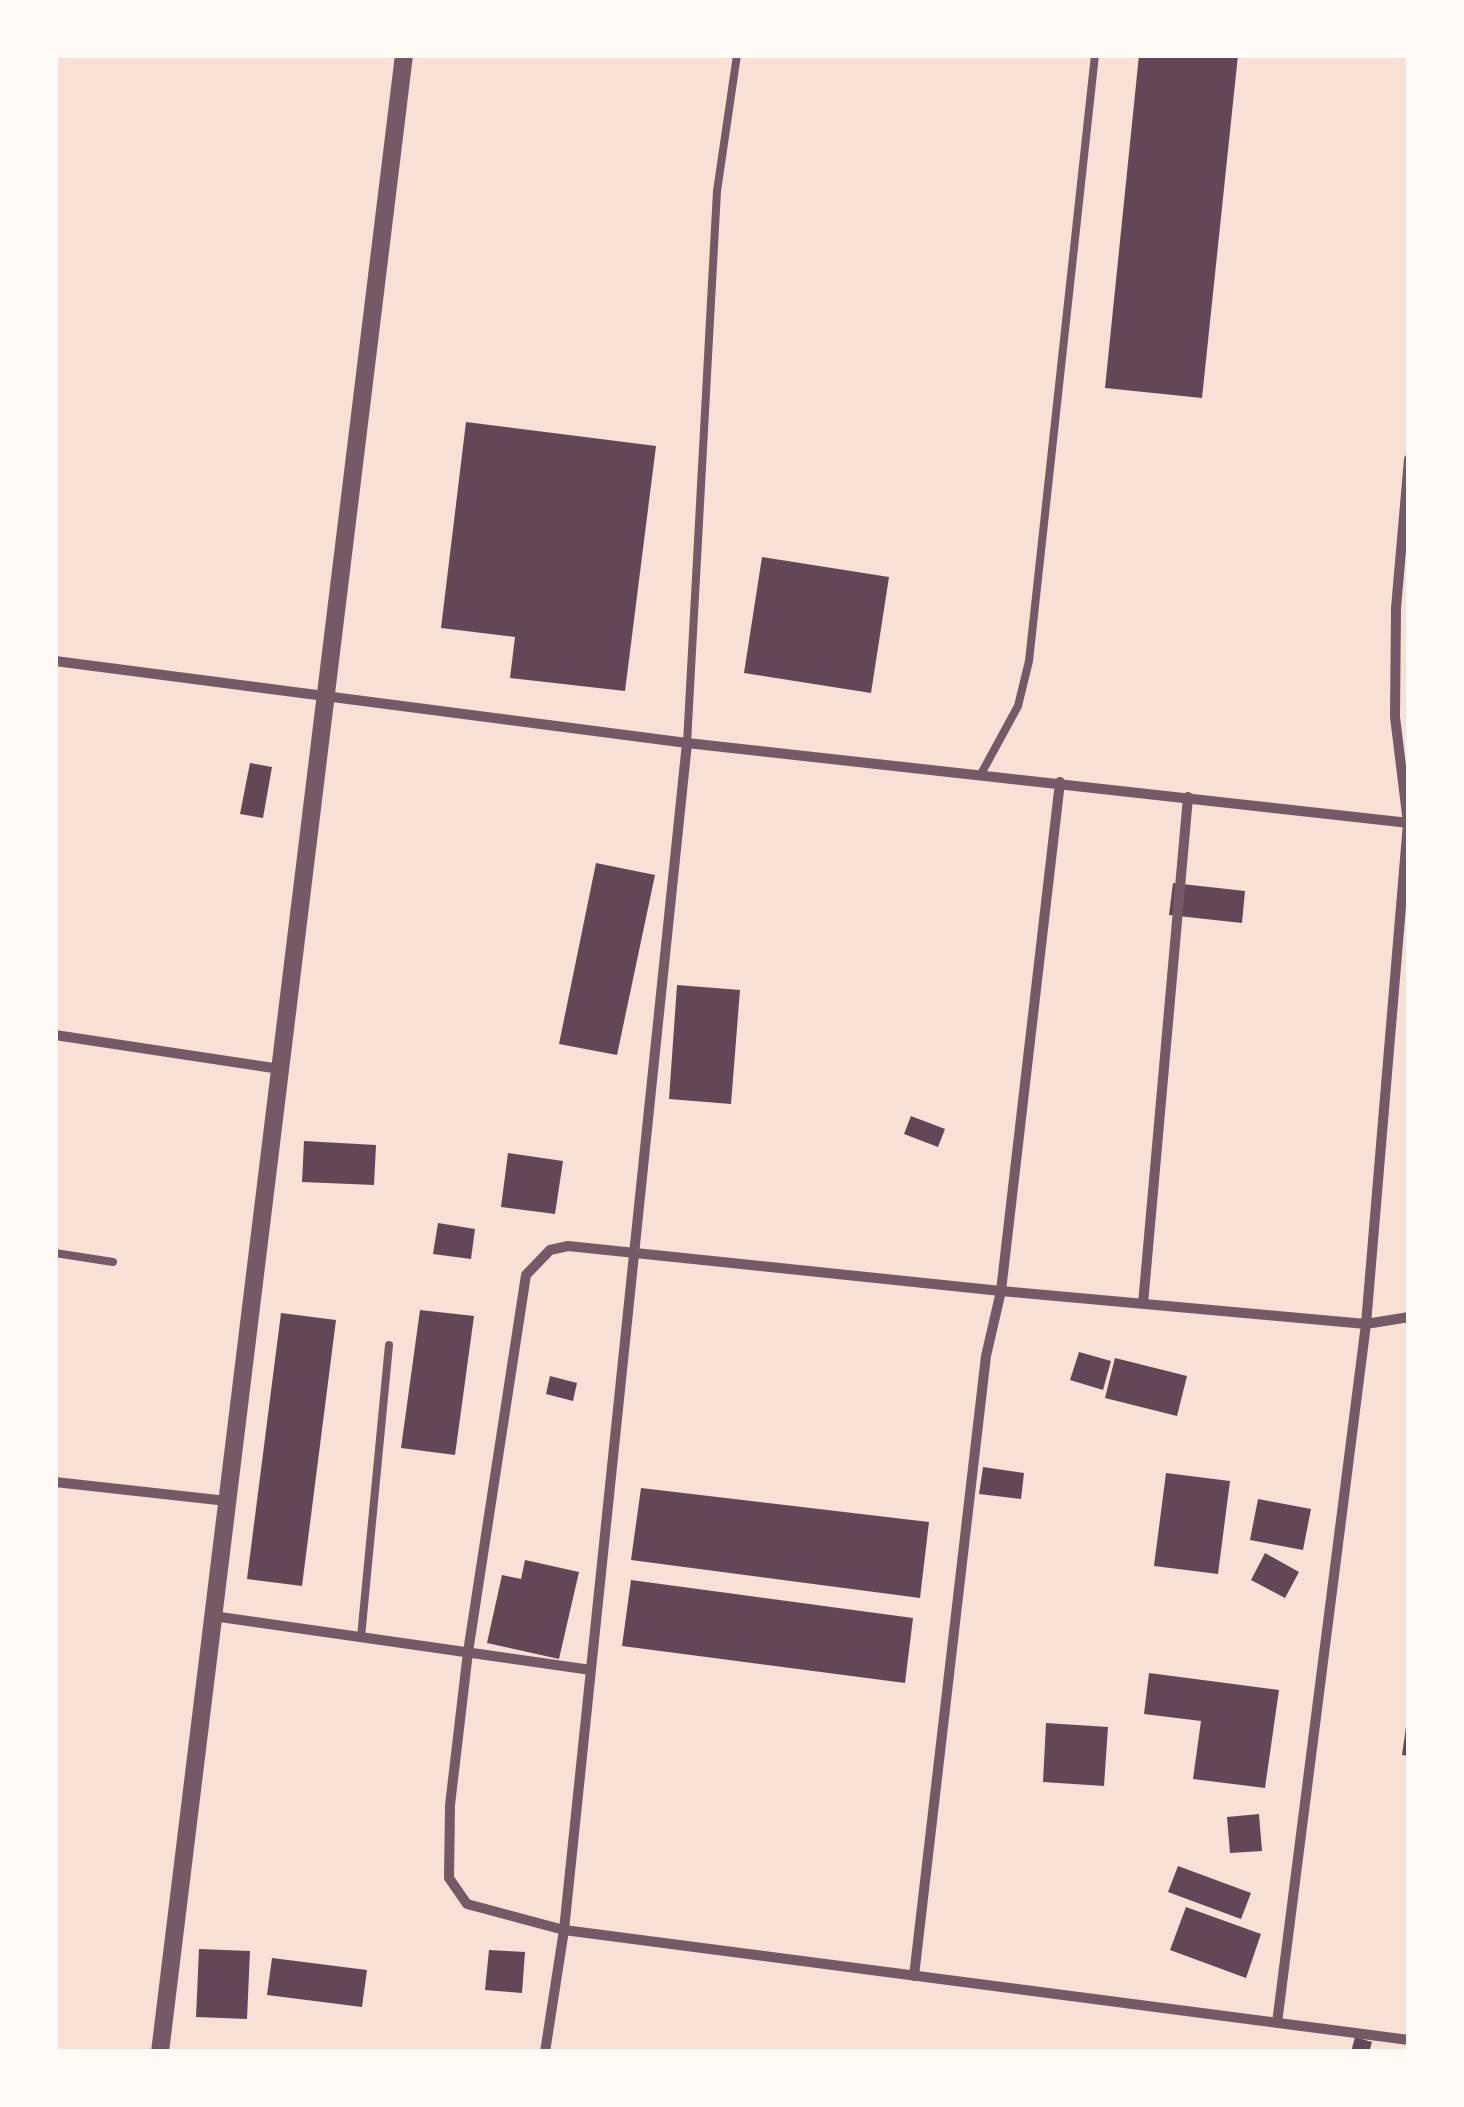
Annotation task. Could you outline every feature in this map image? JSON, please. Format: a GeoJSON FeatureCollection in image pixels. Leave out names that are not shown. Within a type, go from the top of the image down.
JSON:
{"type":"FeatureCollection","features":[{"type":"Feature","properties":{"kind":"street"},"geometry":{"type":"LineString","coordinates":[[160,2052],[404,55]]}},
{"type":"Feature","properties":{"kind":"street"},"geometry":{"type":"LineString","coordinates":[[1277,2023],[1366,1324],[1409,823],[1396,716],[1396,608],[1409,459]]}},
{"type":"Feature","properties":{"kind":"street"},"geometry":{"type":"LineString","coordinates":[[55,661],[686,743],[1409,823]]}},
{"type":"Feature","properties":{"kind":"street"},"geometry":{"type":"LineString","coordinates":[[546,2052],[564,1930],[686,743]]}},
{"type":"Feature","properties":{"kind":"street"},"geometry":{"type":"LineString","coordinates":[[914,1976],[986,1356],[1000,1290],[1060,782]]}},
{"type":"Feature","properties":{"kind":"street"},"geometry":{"type":"LineString","coordinates":[[1142,1304],[1188,797]]}},
{"type":"Feature","properties":{"kind":"street"},"geometry":{"type":"LineString","coordinates":[[55,1036],[280,1069]]}},
{"type":"Feature","properties":{"kind":"street"},"geometry":{"type":"LineString","coordinates":[[1409,1317],[1366,1324],[1000,1290],[634,1249],[568,1246],[550,1250],[526,1275],[468,1652],[450,1806],[450,1878],[467,1904],[564,1930],[1409,2040]]}},
{"type":"Feature","properties":{"kind":"street"},"geometry":{"type":"LineString","coordinates":[[55,1482],[227,1501]]}},
{"type":"Feature","properties":{"kind":"street"},"geometry":{"type":"LineString","coordinates":[[213,1616],[591,1670]]}},
{"type":"Feature","properties":{"kind":"lane"},"geometry":{"type":"LineString","coordinates":[[686,743],[717,191],[737,55]]}},
{"type":"Feature","properties":{"kind":"lane"},"geometry":{"type":"LineString","coordinates":[[980,774],[1018,706],[1030,661],[1095,55]]}},
{"type":"Feature","properties":{"kind":"lane"},"geometry":{"type":"LineString","coordinates":[[55,1253],[113,1262]]}},
{"type":"Feature","properties":{"kind":"lane"},"geometry":{"type":"LineString","coordinates":[[361,1637],[389,1344]]}},
{"type":"Feature","properties":{"kind":"building"},"geometry":{"type":"Polygon","coordinates":[[[1139,55],[1238,55],[1202,398],[1105,388],[1139,55]]]}},
{"type":"Feature","properties":{"kind":"building"},"geometry":{"type":"Polygon","coordinates":[[[466,422],[656,446],[625,691],[510,678],[515,637],[441,628],[466,422]]]}},
{"type":"Feature","properties":{"kind":"building"},"geometry":{"type":"Polygon","coordinates":[[[762,557],[889,577],[871,693],[744,673],[762,557]]]}},
{"type":"Feature","properties":{"kind":"building"},"geometry":{"type":"Polygon","coordinates":[[[250,763],[272,767],[263,818],[240,814],[250,763]]]}},
{"type":"Feature","properties":{"kind":"building"},"geometry":{"type":"Polygon","coordinates":[[[596,863],[655,875],[617,1055],[559,1044],[596,863]]]}},
{"type":"Feature","properties":{"kind":"building"},"geometry":{"type":"Polygon","coordinates":[[[1173,883],[1245,891],[1242,923],[1169,915],[1173,883]]]}},
{"type":"Feature","properties":{"kind":"building"},"geometry":{"type":"Polygon","coordinates":[[[677,985],[740,990],[731,1104],[669,1099],[677,985]]]}},
{"type":"Feature","properties":{"kind":"building"},"geometry":{"type":"Polygon","coordinates":[[[911,1116],[945,1129],[938,1147],[904,1134],[911,1116]]]}},
{"type":"Feature","properties":{"kind":"building"},"geometry":{"type":"Polygon","coordinates":[[[304,1141],[376,1145],[374,1185],[302,1182],[304,1141]]]}},
{"type":"Feature","properties":{"kind":"building"},"geometry":{"type":"Polygon","coordinates":[[[508,1153],[563,1161],[555,1214],[501,1207],[508,1153]]]}},
{"type":"Feature","properties":{"kind":"building"},"geometry":{"type":"Polygon","coordinates":[[[438,1223],[475,1229],[471,1259],[433,1254],[438,1223]]]}},
{"type":"Feature","properties":{"kind":"building"},"geometry":{"type":"Polygon","coordinates":[[[420,1310],[474,1316],[455,1455],[401,1448],[420,1310]]]}},
{"type":"Feature","properties":{"kind":"building"},"geometry":{"type":"Polygon","coordinates":[[[281,1313],[336,1320],[302,1586],[247,1579],[281,1313]]]}},
{"type":"Feature","properties":{"kind":"building"},"geometry":{"type":"Polygon","coordinates":[[[1079,1352],[1111,1361],[1103,1390],[1070,1380],[1079,1352]]]}},
{"type":"Feature","properties":{"kind":"building"},"geometry":{"type":"Polygon","coordinates":[[[1115,1358],[1187,1376],[1177,1416],[1105,1398],[1115,1358]]]}},
{"type":"Feature","properties":{"kind":"building"},"geometry":{"type":"Polygon","coordinates":[[[550,1376],[577,1383],[573,1401],[546,1394],[550,1376]]]}},
{"type":"Feature","properties":{"kind":"building"},"geometry":{"type":"Polygon","coordinates":[[[983,1467],[1024,1473],[1021,1499],[979,1494],[983,1467]]]}},
{"type":"Feature","properties":{"kind":"building"},"geometry":{"type":"Polygon","coordinates":[[[1166,1473],[1230,1481],[1218,1574],[1154,1566],[1166,1473]]]}},
{"type":"Feature","properties":{"kind":"building"},"geometry":{"type":"Polygon","coordinates":[[[641,1488],[929,1522],[920,1598],[631,1560],[641,1488]]]}},
{"type":"Feature","properties":{"kind":"building"},"geometry":{"type":"Polygon","coordinates":[[[1258,1499],[1311,1509],[1303,1550],[1250,1540],[1258,1499]]]}},
{"type":"Feature","properties":{"kind":"building"},"geometry":{"type":"Polygon","coordinates":[[[1265,1553],[1299,1572],[1285,1598],[1251,1580],[1265,1553]]]}},
{"type":"Feature","properties":{"kind":"building"},"geometry":{"type":"Polygon","coordinates":[[[525,1560],[579,1572],[559,1659],[487,1643],[502,1575],[521,1579],[525,1560]]]}},
{"type":"Feature","properties":{"kind":"building"},"geometry":{"type":"Polygon","coordinates":[[[631,1580],[913,1618],[905,1683],[622,1646],[631,1580]]]}},
{"type":"Feature","properties":{"kind":"building"},"geometry":{"type":"Polygon","coordinates":[[[1149,1673],[1279,1690],[1265,1788],[1193,1779],[1201,1721],[1144,1714],[1149,1673]]]}},
{"type":"Feature","properties":{"kind":"building"},"geometry":{"type":"Polygon","coordinates":[[[1409,1720],[1409,1756],[1402,1755],[1409,1720]]]}},
{"type":"Feature","properties":{"kind":"building"},"geometry":{"type":"Polygon","coordinates":[[[1046,1723],[1108,1727],[1104,1786],[1043,1782],[1046,1723]]]}},
{"type":"Feature","properties":{"kind":"building"},"geometry":{"type":"Polygon","coordinates":[[[1259,1814],[1262,1851],[1230,1853],[1227,1817],[1259,1814]]]}},
{"type":"Feature","properties":{"kind":"building"},"geometry":{"type":"Polygon","coordinates":[[[1178,1866],[1251,1893],[1241,1919],[1168,1892],[1178,1866]]]}},
{"type":"Feature","properties":{"kind":"building"},"geometry":{"type":"Polygon","coordinates":[[[1186,1907],[1261,1934],[1246,1978],[1170,1950],[1186,1907]]]}},
{"type":"Feature","properties":{"kind":"building"},"geometry":{"type":"Polygon","coordinates":[[[199,1949],[250,1951],[247,2019],[196,2017],[199,1949]]]}},
{"type":"Feature","properties":{"kind":"building"},"geometry":{"type":"Polygon","coordinates":[[[489,1950],[525,1952],[522,1993],[485,1990],[489,1950]]]}},
{"type":"Feature","properties":{"kind":"building"},"geometry":{"type":"Polygon","coordinates":[[[272,1958],[367,1970],[362,2007],[267,1995],[272,1958]]]}},
{"type":"Feature","properties":{"kind":"building"},"geometry":{"type":"Polygon","coordinates":[[[1355,2037],[1372,2042],[1369,2052],[1351,2052],[1355,2037]]]}}]}
